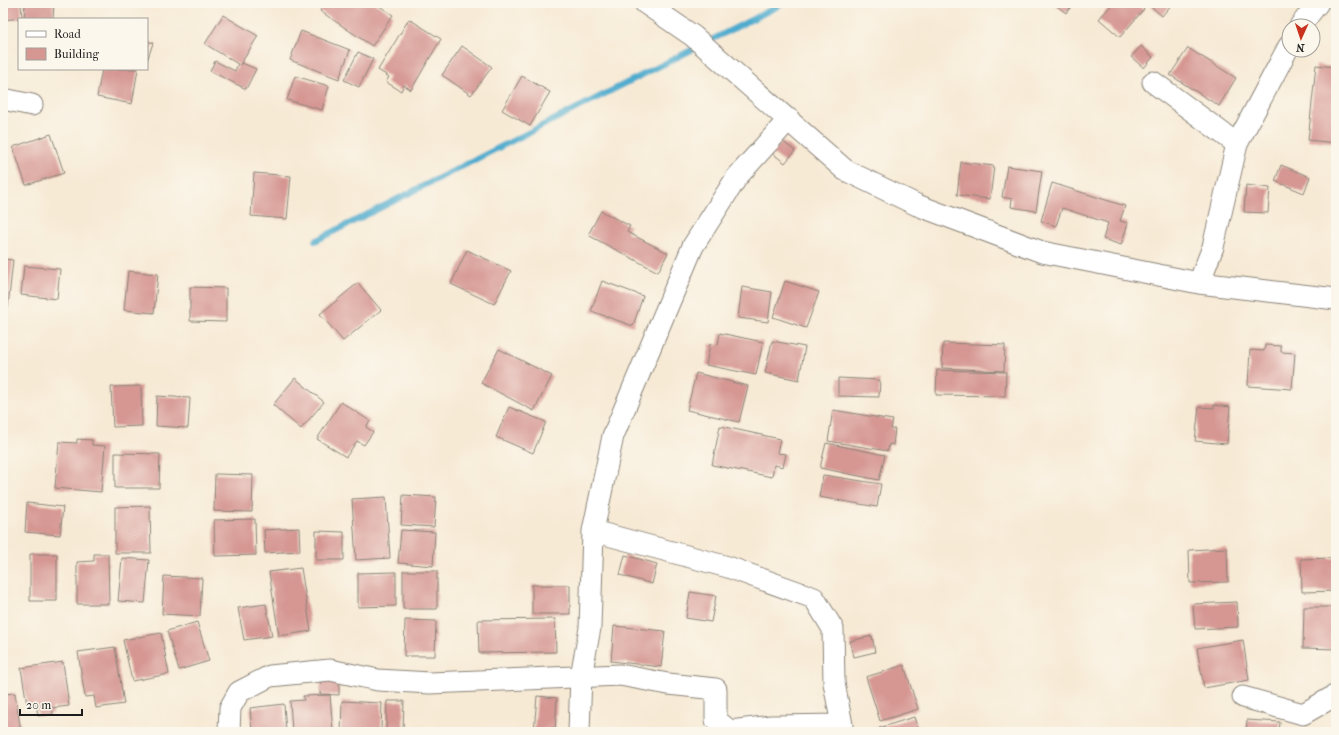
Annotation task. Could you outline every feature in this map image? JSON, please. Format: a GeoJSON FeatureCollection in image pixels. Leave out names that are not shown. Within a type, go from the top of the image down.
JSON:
{"type":"FeatureCollection","features":[{"type":"Feature","properties":{"kind":"street"},"geometry":{"type":"LineString","coordinates":[[645,3],[693,36],[789,119],[845,170],[917,205],[1042,252],[1198,283],[1336,299]]}},
{"type":"Feature","properties":{"kind":"street"},"geometry":{"type":"LineString","coordinates":[[1306,18],[1318,3]]}},
{"type":"Feature","properties":{"kind":"street"},"geometry":{"type":"LineString","coordinates":[[1198,283],[1213,247],[1237,144],[1283,58]]}},
{"type":"Feature","properties":{"kind":"street"},"geometry":{"type":"LineString","coordinates":[[1153,82],[1237,144]]}},
{"type":"Feature","properties":{"kind":"street"},"geometry":{"type":"LineString","coordinates":[[3,99],[32,105]]}},
{"type":"Feature","properties":{"kind":"street"},"geometry":{"type":"LineString","coordinates":[[579,732],[581,676],[590,628],[593,531],[613,436],[692,246],[738,177],[789,119]]}},
{"type":"Feature","properties":{"kind":"street"},"geometry":{"type":"LineString","coordinates":[[230,732],[230,708],[239,692],[270,676],[330,670],[378,680],[430,683],[620,675],[668,684],[716,689],[716,720],[730,731],[771,726],[842,724],[834,683],[833,629],[814,598],[728,567],[593,531]]}},
{"type":"Feature","properties":{"kind":"street"},"geometry":{"type":"LineString","coordinates":[[1243,696],[1304,723],[1336,695]]}},
{"type":"Feature","properties":{"kind":"building"},"geometry":{"type":"Polygon","coordinates":[[[3,3],[21,3],[22,18],[3,20],[3,3]]]}},
{"type":"Feature","properties":{"kind":"building"},"geometry":{"type":"Polygon","coordinates":[[[25,3],[54,3],[53,18],[24,18],[25,3]]]}},
{"type":"Feature","properties":{"kind":"building"},"geometry":{"type":"Polygon","coordinates":[[[325,3],[375,3],[393,15],[372,46],[320,11],[325,3]]]}},
{"type":"Feature","properties":{"kind":"building"},"geometry":{"type":"Polygon","coordinates":[[[1053,3],[1074,3],[1066,13],[1053,3]]]}},
{"type":"Feature","properties":{"kind":"building"},"geometry":{"type":"Polygon","coordinates":[[[1113,3],[1137,3],[1144,9],[1120,37],[1099,19],[1113,3]]]}},
{"type":"Feature","properties":{"kind":"building"},"geometry":{"type":"Polygon","coordinates":[[[1147,3],[1173,3],[1162,16],[1147,3]]]}},
{"type":"Feature","properties":{"kind":"building"},"geometry":{"type":"Polygon","coordinates":[[[223,15],[258,36],[240,65],[242,63],[256,69],[246,89],[210,71],[215,61],[235,71],[238,64],[205,44],[223,15]]]}},
{"type":"Feature","properties":{"kind":"building"},"geometry":{"type":"Polygon","coordinates":[[[409,19],[441,39],[411,90],[404,85],[401,91],[386,82],[389,77],[378,70],[409,19]]]}},
{"type":"Feature","properties":{"kind":"building"},"geometry":{"type":"Polygon","coordinates":[[[301,31],[350,50],[339,79],[290,60],[301,31]]]}},
{"type":"Feature","properties":{"kind":"building"},"geometry":{"type":"Polygon","coordinates":[[[148,41],[153,43],[148,58],[148,41]]]}},
{"type":"Feature","properties":{"kind":"building"},"geometry":{"type":"Polygon","coordinates":[[[462,46],[492,67],[471,95],[442,75],[462,46]]]}},
{"type":"Feature","properties":{"kind":"building"},"geometry":{"type":"Polygon","coordinates":[[[1141,46],[1153,57],[1144,68],[1131,57],[1141,46]]]}},
{"type":"Feature","properties":{"kind":"building"},"geometry":{"type":"Polygon","coordinates":[[[1188,48],[1236,78],[1219,106],[1170,75],[1188,48]]]}},
{"type":"Feature","properties":{"kind":"building"},"geometry":{"type":"Polygon","coordinates":[[[358,52],[373,59],[359,87],[344,80],[358,52]]]}},
{"type":"Feature","properties":{"kind":"building"},"geometry":{"type":"Polygon","coordinates":[[[1316,65],[1336,67],[1336,143],[1308,140],[1316,65]]]}},
{"type":"Feature","properties":{"kind":"building"},"geometry":{"type":"Polygon","coordinates":[[[102,70],[138,70],[132,104],[97,97],[102,70]]]}},
{"type":"Feature","properties":{"kind":"building"},"geometry":{"type":"Polygon","coordinates":[[[295,76],[329,86],[322,110],[287,100],[295,76]]]}},
{"type":"Feature","properties":{"kind":"building"},"geometry":{"type":"Polygon","coordinates":[[[522,76],[550,92],[530,126],[502,110],[522,76]]]}},
{"type":"Feature","properties":{"kind":"building"},"geometry":{"type":"Polygon","coordinates":[[[51,134],[64,173],[26,185],[13,147],[51,134]]]}},
{"type":"Feature","properties":{"kind":"building"},"geometry":{"type":"Polygon","coordinates":[[[782,141],[795,151],[785,163],[772,153],[782,141]]]}},
{"type":"Feature","properties":{"kind":"building"},"geometry":{"type":"Polygon","coordinates":[[[961,162],[994,166],[990,199],[957,195],[961,162]]]}},
{"type":"Feature","properties":{"kind":"building"},"geometry":{"type":"Polygon","coordinates":[[[1281,165],[1310,177],[1304,193],[1275,181],[1281,165]]]}},
{"type":"Feature","properties":{"kind":"building"},"geometry":{"type":"Polygon","coordinates":[[[1007,166],[1042,171],[1036,211],[1011,207],[1012,199],[1002,197],[1007,166]]]}},
{"type":"Feature","properties":{"kind":"building"},"geometry":{"type":"Polygon","coordinates":[[[254,173],[291,176],[287,219],[251,216],[254,173]]]}},
{"type":"Feature","properties":{"kind":"building"},"geometry":{"type":"Polygon","coordinates":[[[1052,183],[1125,206],[1120,221],[1128,223],[1121,245],[1103,239],[1108,223],[1062,208],[1056,226],[1041,221],[1052,183]]]}},
{"type":"Feature","properties":{"kind":"building"},"geometry":{"type":"Polygon","coordinates":[[[1246,185],[1270,188],[1268,213],[1244,212],[1246,185]]]}},
{"type":"Feature","properties":{"kind":"building"},"geometry":{"type":"Polygon","coordinates":[[[601,211],[630,226],[627,232],[668,253],[658,272],[588,235],[601,211]]]}},
{"type":"Feature","properties":{"kind":"building"},"geometry":{"type":"Polygon","coordinates":[[[467,250],[511,271],[494,304],[451,284],[467,250]]]}},
{"type":"Feature","properties":{"kind":"building"},"geometry":{"type":"Polygon","coordinates":[[[3,259],[13,260],[8,307],[3,306],[3,259]]]}},
{"type":"Feature","properties":{"kind":"building"},"geometry":{"type":"Polygon","coordinates":[[[24,266],[60,269],[57,299],[21,295],[24,266]]]}},
{"type":"Feature","properties":{"kind":"building"},"geometry":{"type":"Polygon","coordinates":[[[128,271],[158,274],[154,313],[124,310],[128,271]]]}},
{"type":"Feature","properties":{"kind":"building"},"geometry":{"type":"Polygon","coordinates":[[[602,281],[643,296],[633,326],[591,311],[602,281]]]}},
{"type":"Feature","properties":{"kind":"building"},"geometry":{"type":"Polygon","coordinates":[[[785,281],[819,292],[806,328],[773,317],[785,281]]]}},
{"type":"Feature","properties":{"kind":"building"},"geometry":{"type":"Polygon","coordinates":[[[358,283],[381,310],[343,341],[320,314],[358,283]]]}},
{"type":"Feature","properties":{"kind":"building"},"geometry":{"type":"Polygon","coordinates":[[[190,287],[226,288],[226,322],[190,321],[190,287]]]}},
{"type":"Feature","properties":{"kind":"building"},"geometry":{"type":"Polygon","coordinates":[[[742,287],[772,292],[768,322],[738,318],[742,287]]]}},
{"type":"Feature","properties":{"kind":"building"},"geometry":{"type":"Polygon","coordinates":[[[720,333],[763,342],[756,375],[706,365],[710,344],[718,345],[720,333]]]}},
{"type":"Feature","properties":{"kind":"building"},"geometry":{"type":"Polygon","coordinates":[[[772,341],[805,347],[799,380],[765,373],[772,341]]]}},
{"type":"Feature","properties":{"kind":"building"},"geometry":{"type":"Polygon","coordinates":[[[943,343],[1005,345],[1004,371],[942,368],[943,343]]]}},
{"type":"Feature","properties":{"kind":"building"},"geometry":{"type":"Polygon","coordinates":[[[1265,345],[1281,346],[1281,352],[1295,353],[1292,389],[1248,386],[1250,350],[1264,351],[1265,345]]]}},
{"type":"Feature","properties":{"kind":"building"},"geometry":{"type":"Polygon","coordinates":[[[499,349],[552,376],[534,411],[481,383],[499,349]]]}},
{"type":"Feature","properties":{"kind":"building"},"geometry":{"type":"Polygon","coordinates":[[[937,370],[1006,372],[1005,396],[936,395],[937,370]]]}},
{"type":"Feature","properties":{"kind":"building"},"geometry":{"type":"Polygon","coordinates":[[[696,373],[748,386],[739,422],[687,410],[696,373]]]}},
{"type":"Feature","properties":{"kind":"building"},"geometry":{"type":"Polygon","coordinates":[[[295,378],[324,402],[301,429],[273,405],[295,378]]]}},
{"type":"Feature","properties":{"kind":"building"},"geometry":{"type":"Polygon","coordinates":[[[838,378],[880,380],[879,397],[838,396],[838,378]]]}},
{"type":"Feature","properties":{"kind":"building"},"geometry":{"type":"Polygon","coordinates":[[[141,386],[142,426],[113,427],[111,387],[141,386]]]}},
{"type":"Feature","properties":{"kind":"building"},"geometry":{"type":"Polygon","coordinates":[[[157,396],[190,398],[188,428],[156,426],[157,396]]]}},
{"type":"Feature","properties":{"kind":"building"},"geometry":{"type":"Polygon","coordinates":[[[341,402],[370,421],[366,427],[373,432],[364,445],[357,441],[346,457],[317,439],[341,402]]]}},
{"type":"Feature","properties":{"kind":"building"},"geometry":{"type":"Polygon","coordinates":[[[1214,405],[1230,407],[1227,444],[1195,441],[1199,407],[1214,408],[1214,405]]]}},
{"type":"Feature","properties":{"kind":"building"},"geometry":{"type":"Polygon","coordinates":[[[509,407],[546,422],[533,453],[496,437],[509,407]]]}},
{"type":"Feature","properties":{"kind":"building"},"geometry":{"type":"Polygon","coordinates":[[[833,410],[893,420],[891,429],[895,429],[893,445],[889,444],[888,451],[828,441],[833,410]]]}},
{"type":"Feature","properties":{"kind":"building"},"geometry":{"type":"Polygon","coordinates":[[[720,426],[780,439],[777,453],[786,454],[783,467],[774,465],[772,477],[712,465],[720,426]]]}},
{"type":"Feature","properties":{"kind":"building"},"geometry":{"type":"Polygon","coordinates":[[[77,439],[92,440],[92,445],[105,446],[101,492],[55,488],[59,442],[77,443],[77,439]]]}},
{"type":"Feature","properties":{"kind":"building"},"geometry":{"type":"Polygon","coordinates":[[[826,443],[885,455],[879,480],[820,468],[826,443]]]}},
{"type":"Feature","properties":{"kind":"building"},"geometry":{"type":"Polygon","coordinates":[[[115,453],[160,454],[159,488],[115,488],[115,453]]]}},
{"type":"Feature","properties":{"kind":"building"},"geometry":{"type":"Polygon","coordinates":[[[215,474],[253,475],[252,512],[214,511],[215,474]]]}},
{"type":"Feature","properties":{"kind":"building"},"geometry":{"type":"Polygon","coordinates":[[[823,475],[881,484],[877,507],[819,497],[823,475]]]}},
{"type":"Feature","properties":{"kind":"building"},"geometry":{"type":"Polygon","coordinates":[[[403,495],[436,497],[434,527],[401,525],[403,495]]]}},
{"type":"Feature","properties":{"kind":"building"},"geometry":{"type":"Polygon","coordinates":[[[386,497],[390,558],[356,560],[352,499],[386,497]]]}},
{"type":"Feature","properties":{"kind":"building"},"geometry":{"type":"Polygon","coordinates":[[[27,503],[63,507],[60,535],[25,532],[27,503]]]}},
{"type":"Feature","properties":{"kind":"building"},"geometry":{"type":"Polygon","coordinates":[[[150,506],[151,553],[115,553],[115,507],[150,506]]]}},
{"type":"Feature","properties":{"kind":"building"},"geometry":{"type":"Polygon","coordinates":[[[255,519],[256,555],[215,556],[214,520],[255,519]]]}},
{"type":"Feature","properties":{"kind":"building"},"geometry":{"type":"Polygon","coordinates":[[[299,528],[300,551],[265,553],[264,530],[299,528]]]}},
{"type":"Feature","properties":{"kind":"building"},"geometry":{"type":"Polygon","coordinates":[[[401,530],[435,532],[433,566],[398,563],[401,530]]]}},
{"type":"Feature","properties":{"kind":"building"},"geometry":{"type":"Polygon","coordinates":[[[316,531],[344,532],[344,560],[316,560],[316,531]]]}},
{"type":"Feature","properties":{"kind":"building"},"geometry":{"type":"Polygon","coordinates":[[[1227,548],[1228,582],[1190,583],[1189,550],[1227,548]]]}},
{"type":"Feature","properties":{"kind":"building"},"geometry":{"type":"Polygon","coordinates":[[[30,554],[57,554],[57,601],[30,601],[30,554]]]}},
{"type":"Feature","properties":{"kind":"building"},"geometry":{"type":"Polygon","coordinates":[[[94,554],[108,554],[109,604],[77,604],[77,562],[94,561],[94,554]]]}},
{"type":"Feature","properties":{"kind":"building"},"geometry":{"type":"Polygon","coordinates":[[[625,555],[657,564],[652,584],[620,575],[625,555]]]}},
{"type":"Feature","properties":{"kind":"building"},"geometry":{"type":"Polygon","coordinates":[[[122,558],[149,560],[145,603],[118,601],[122,558]]]}},
{"type":"Feature","properties":{"kind":"building"},"geometry":{"type":"Polygon","coordinates":[[[1336,558],[1336,591],[1302,592],[1301,559],[1336,558]]]}},
{"type":"Feature","properties":{"kind":"building"},"geometry":{"type":"Polygon","coordinates":[[[301,568],[311,631],[279,636],[269,572],[301,568]]]}},
{"type":"Feature","properties":{"kind":"building"},"geometry":{"type":"Polygon","coordinates":[[[403,571],[437,571],[437,609],[403,609],[403,571]]]}},
{"type":"Feature","properties":{"kind":"building"},"geometry":{"type":"Polygon","coordinates":[[[396,572],[396,606],[358,607],[358,573],[396,572]]]}},
{"type":"Feature","properties":{"kind":"building"},"geometry":{"type":"Polygon","coordinates":[[[164,576],[202,578],[200,616],[162,614],[164,576]]]}},
{"type":"Feature","properties":{"kind":"building"},"geometry":{"type":"Polygon","coordinates":[[[532,585],[570,585],[570,614],[532,614],[532,585]]]}},
{"type":"Feature","properties":{"kind":"building"},"geometry":{"type":"Polygon","coordinates":[[[690,592],[716,596],[711,622],[686,618],[690,592]]]}},
{"type":"Feature","properties":{"kind":"building"},"geometry":{"type":"Polygon","coordinates":[[[1237,602],[1238,627],[1195,629],[1193,604],[1237,602]]]}},
{"type":"Feature","properties":{"kind":"building"},"geometry":{"type":"Polygon","coordinates":[[[266,604],[272,636],[244,640],[238,608],[266,604]]]}},
{"type":"Feature","properties":{"kind":"building"},"geometry":{"type":"Polygon","coordinates":[[[1304,607],[1336,607],[1336,649],[1303,648],[1304,607]]]}},
{"type":"Feature","properties":{"kind":"building"},"geometry":{"type":"Polygon","coordinates":[[[555,619],[556,652],[479,653],[478,620],[555,619]]]}},
{"type":"Feature","properties":{"kind":"building"},"geometry":{"type":"Polygon","coordinates":[[[405,620],[436,621],[435,656],[404,656],[405,620]]]}},
{"type":"Feature","properties":{"kind":"building"},"geometry":{"type":"Polygon","coordinates":[[[197,622],[209,661],[179,670],[167,631],[197,622]]]}},
{"type":"Feature","properties":{"kind":"building"},"geometry":{"type":"Polygon","coordinates":[[[614,626],[665,631],[661,667],[611,661],[614,626]]]}},
{"type":"Feature","properties":{"kind":"building"},"geometry":{"type":"Polygon","coordinates":[[[161,633],[169,674],[132,681],[123,640],[161,633]]]}},
{"type":"Feature","properties":{"kind":"building"},"geometry":{"type":"Polygon","coordinates":[[[872,636],[875,652],[854,657],[850,641],[872,636]]]}},
{"type":"Feature","properties":{"kind":"building"},"geometry":{"type":"Polygon","coordinates":[[[1243,640],[1249,680],[1204,688],[1197,648],[1243,640]]]}},
{"type":"Feature","properties":{"kind":"building"},"geometry":{"type":"Polygon","coordinates":[[[115,647],[124,704],[96,708],[94,696],[85,697],[78,652],[115,647]]]}},
{"type":"Feature","properties":{"kind":"building"},"geometry":{"type":"Polygon","coordinates":[[[63,662],[69,706],[52,708],[53,714],[38,716],[36,703],[27,705],[21,668],[63,662]]]}},
{"type":"Feature","properties":{"kind":"building"},"geometry":{"type":"Polygon","coordinates":[[[904,665],[918,709],[880,721],[866,677],[904,665]]]}},
{"type":"Feature","properties":{"kind":"building"},"geometry":{"type":"Polygon","coordinates":[[[321,680],[339,681],[339,695],[320,694],[321,680]]]}},
{"type":"Feature","properties":{"kind":"building"},"geometry":{"type":"Polygon","coordinates":[[[15,693],[21,732],[5,732],[3,694],[15,693]]]}},
{"type":"Feature","properties":{"kind":"building"},"geometry":{"type":"Polygon","coordinates":[[[330,695],[333,732],[292,732],[290,701],[304,700],[303,696],[330,695]]]}},
{"type":"Feature","properties":{"kind":"building"},"geometry":{"type":"Polygon","coordinates":[[[537,696],[557,698],[555,732],[534,732],[537,696]]]}},
{"type":"Feature","properties":{"kind":"building"},"geometry":{"type":"Polygon","coordinates":[[[342,701],[382,703],[381,732],[341,732],[342,701]]]}},
{"type":"Feature","properties":{"kind":"building"},"geometry":{"type":"Polygon","coordinates":[[[387,701],[404,701],[403,732],[386,732],[387,701]]]}},
{"type":"Feature","properties":{"kind":"building"},"geometry":{"type":"Polygon","coordinates":[[[284,704],[286,732],[252,732],[250,708],[284,704]]]}},
{"type":"Feature","properties":{"kind":"building"},"geometry":{"type":"Polygon","coordinates":[[[914,717],[919,732],[880,732],[879,728],[914,717]]]}},
{"type":"Feature","properties":{"kind":"building"},"geometry":{"type":"Polygon","coordinates":[[[1247,720],[1280,722],[1279,732],[1246,732],[1247,720]]]}},
{"type":"Feature","properties":{"kind":"waterway"},"geometry":{"type":"LineString","coordinates":[[315,241],[784,3]]}}]}
